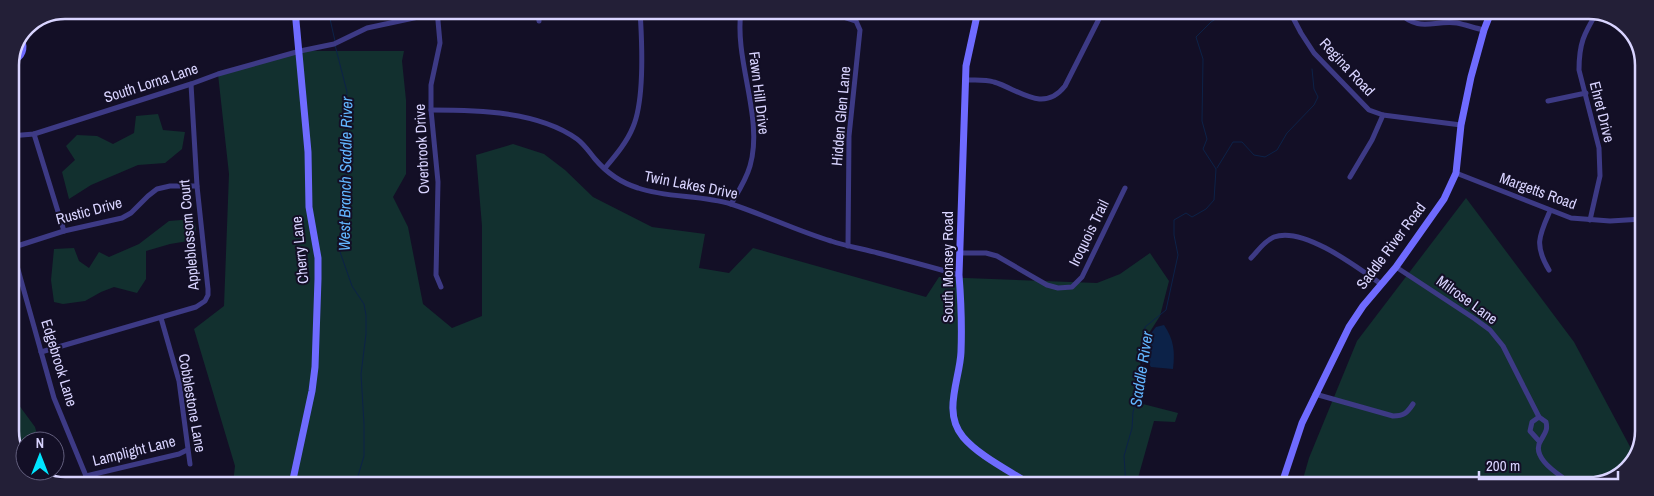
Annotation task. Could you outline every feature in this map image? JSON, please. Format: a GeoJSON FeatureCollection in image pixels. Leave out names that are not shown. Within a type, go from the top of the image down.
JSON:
{"type":"FeatureCollection","features":[{"type":"Feature","properties":{"kind":"street","name":"Cherry Lane"},"geometry":{"type":"LineString","coordinates":[[293,477],[314,375],[318,279],[318,258],[309,207],[308,152],[296,19]]}},
{"type":"Feature","properties":{"kind":"street","name":"South Lorna Lane"},"geometry":{"type":"LineString","coordinates":[[19,135],[34,134],[218,74],[300,51],[334,44],[368,28],[404,19]]}},
{"type":"Feature","properties":{"kind":"street","name":"Overbrook Drive"},"geometry":{"type":"LineString","coordinates":[[438,19],[440,43],[432,85],[431,110],[438,182],[436,275],[441,287]]}},
{"type":"Feature","properties":{"kind":"street"},"geometry":{"type":"LineString","coordinates":[[605,168],[627,139],[634,124],[639,103],[642,45],[640,19]]}},
{"type":"Feature","properties":{"kind":"street","name":"Fawn Hill Drive"},"geometry":{"type":"LineString","coordinates":[[732,204],[750,168],[753,140],[747,78],[740,43],[740,19]]}},
{"type":"Feature","properties":{"kind":"street","name":"Hidden Glen Lane"},"geometry":{"type":"LineString","coordinates":[[848,246],[849,136],[860,30],[856,21],[850,19]]}},
{"type":"Feature","properties":{"kind":"street","name":"South Monsey Road"},"geometry":{"type":"LineString","coordinates":[[976,19],[966,66],[959,275],[961,352],[958,377],[953,393],[955,423],[962,436],[976,449],[1019,477]]}},
{"type":"Feature","properties":{"kind":"street"},"geometry":{"type":"LineString","coordinates":[[966,80],[991,81],[1033,98],[1053,97],[1065,86],[1098,19]]}},
{"type":"Feature","properties":{"kind":"street","name":"Regina Road"},"geometry":{"type":"LineString","coordinates":[[1294,19],[1314,53],[1369,110],[1383,115],[1461,125]]}},
{"type":"Feature","properties":{"kind":"street"},"geometry":{"type":"LineString","coordinates":[[1408,19],[1419,25],[1445,23],[1484,30]]}},
{"type":"Feature","properties":{"kind":"street","name":"Saddle River Road"},"geometry":{"type":"LineString","coordinates":[[1283,477],[1299,430],[1349,327],[1363,306],[1396,267],[1444,199],[1456,173],[1461,125],[1488,19]]}},
{"type":"Feature","properties":{"kind":"street","name":"Ehret Drive"},"geometry":{"type":"LineString","coordinates":[[1590,220],[1600,176],[1599,148],[1579,70],[1580,48],[1593,19]]}},
{"type":"Feature","properties":{"kind":"street"},"geometry":{"type":"LineString","coordinates":[[20,57],[24,44]]}},
{"type":"Feature","properties":{"kind":"street","name":"Appleblossom Court"},"geometry":{"type":"LineString","coordinates":[[41,352],[161,318],[205,301],[208,295],[197,186],[191,84]]}},
{"type":"Feature","properties":{"kind":"street"},"geometry":{"type":"LineString","coordinates":[[1548,101],[1586,93]]}},
{"type":"Feature","properties":{"kind":"street","name":"Twin Lakes Drive"},"geometry":{"type":"LineString","coordinates":[[431,110],[485,111],[510,114],[546,124],[578,140],[588,149],[594,159],[620,180],[639,188],[732,204],[831,242],[959,275]]}},
{"type":"Feature","properties":{"kind":"street"},"geometry":{"type":"LineString","coordinates":[[1350,177],[1372,140],[1383,115]]}},
{"type":"Feature","properties":{"kind":"street"},"geometry":{"type":"LineString","coordinates":[[34,134],[64,231]]}},
{"type":"Feature","properties":{"kind":"street","name":"Margetts Road"},"geometry":{"type":"LineString","coordinates":[[1456,173],[1571,218],[1610,222],[1635,220]]}},
{"type":"Feature","properties":{"kind":"street","name":"Rustic Drive"},"geometry":{"type":"LineString","coordinates":[[19,245],[64,231],[122,218],[131,213],[157,189],[170,186],[197,186]]}},
{"type":"Feature","properties":{"kind":"street","name":"Iroquois Trail"},"geometry":{"type":"LineString","coordinates":[[960,252],[986,253],[998,256],[1047,285],[1058,288],[1072,287],[1082,277],[1125,188]]}},
{"type":"Feature","properties":{"kind":"street"},"geometry":{"type":"LineString","coordinates":[[1549,270],[1542,260],[1539,239],[1550,211]]}},
{"type":"Feature","properties":{"kind":"street"},"geometry":{"type":"LineString","coordinates":[[1251,258],[1264,243],[1272,238],[1284,234],[1295,235],[1315,243],[1352,264],[1381,284]]}},
{"type":"Feature","properties":{"kind":"street","name":"Milrose Lane"},"geometry":{"type":"LineString","coordinates":[[1396,267],[1490,330],[1503,346],[1539,417],[1543,418],[1547,425],[1546,433],[1539,441]]}},
{"type":"Feature","properties":{"kind":"street","name":"Edgebrook Lane"},"geometry":{"type":"LineString","coordinates":[[19,276],[54,398],[86,476]]}},
{"type":"Feature","properties":{"kind":"street","name":"Cobblestone Lane"},"geometry":{"type":"LineString","coordinates":[[161,318],[178,381],[190,464]]}},
{"type":"Feature","properties":{"kind":"street"},"geometry":{"type":"LineString","coordinates":[[1315,394],[1393,416],[1407,413],[1413,404]]}},
{"type":"Feature","properties":{"kind":"street"},"geometry":{"type":"LineString","coordinates":[[1539,417],[1532,422],[1530,431],[1539,441],[1539,451],[1542,459],[1562,477]]}},
{"type":"Feature","properties":{"kind":"street","name":"Lamplight Lane"},"geometry":{"type":"LineString","coordinates":[[86,476],[179,454],[187,450]]}},
{"type":"Feature","properties":{"kind":"green space"},"geometry":{"type":"Polygon","coordinates":[[[300,51],[404,51],[402,61],[406,100],[406,174],[393,197],[408,227],[423,304],[452,328],[482,316],[482,226],[476,155],[513,144],[544,154],[565,170],[593,197],[652,227],[705,234],[699,268],[729,273],[753,248],[926,297],[939,277],[1097,283],[1120,274],[1150,253],[1169,281],[1160,316],[1139,349],[1142,381],[1139,403],[1178,413],[1175,422],[1154,421],[1138,477],[234,477],[235,466],[194,329],[224,306],[229,174],[218,74],[300,51]]]}},
{"type":"Feature","properties":{"kind":"green space"},"geometry":{"type":"Polygon","coordinates":[[[158,114],[163,130],[185,132],[182,149],[165,163],[138,165],[91,185],[69,199],[62,172],[75,160],[66,146],[77,135],[97,136],[113,144],[134,133],[136,116],[158,114]]]}},
{"type":"Feature","properties":{"kind":"green space"},"geometry":{"type":"Polygon","coordinates":[[[1466,198],[1574,342],[1632,450],[1631,452],[1624,462],[1610,473],[1589,477],[1304,477],[1309,458],[1357,341],[1466,198]]]}},
{"type":"Feature","properties":{"kind":"green space"},"geometry":{"type":"Polygon","coordinates":[[[194,219],[196,228],[194,240],[146,251],[146,279],[137,293],[114,287],[85,301],[63,304],[54,302],[51,280],[54,249],[74,248],[79,261],[89,268],[99,252],[109,257],[139,244],[169,221],[194,219]]]}},
{"type":"Feature","properties":{"kind":"green space"},"geometry":{"type":"Polygon","coordinates":[[[19,405],[36,431],[19,431],[19,405]]]}},
{"type":"Feature","properties":{"kind":"water"},"geometry":{"type":"Polygon","coordinates":[[[1164,325],[1173,346],[1173,369],[1151,367],[1146,356],[1145,346],[1149,337],[1156,327],[1164,325]]]}},
{"type":"Feature","properties":{"kind":"waterway","name":"West Branch Saddle River"},"geometry":{"type":"LineString","coordinates":[[330,19],[335,41]]}},
{"type":"Feature","properties":{"kind":"waterway","name":"Saddle River"},"geometry":{"type":"LineString","coordinates":[[1125,477],[1124,456],[1132,428],[1133,412],[1142,381],[1145,327],[1166,310],[1178,255],[1174,235],[1174,220],[1186,213],[1192,217],[1206,209],[1214,200],[1216,169],[1203,149],[1207,139],[1202,121],[1203,59],[1196,37],[1216,19]]}},
{"type":"Feature","properties":{"kind":"waterway","name":"West Branch Saddle River"},"geometry":{"type":"LineString","coordinates":[[335,45],[347,92],[345,124],[347,161],[342,193],[340,252],[352,286],[364,304],[366,315],[366,334],[361,374],[364,456],[358,477]]}},
{"type":"Feature","properties":{"kind":"waterway"},"geometry":{"type":"LineString","coordinates":[[1217,168],[1233,142],[1242,142],[1254,155],[1265,157],[1277,150],[1287,133],[1314,105],[1318,97],[1314,89],[1312,69]]}}]}
